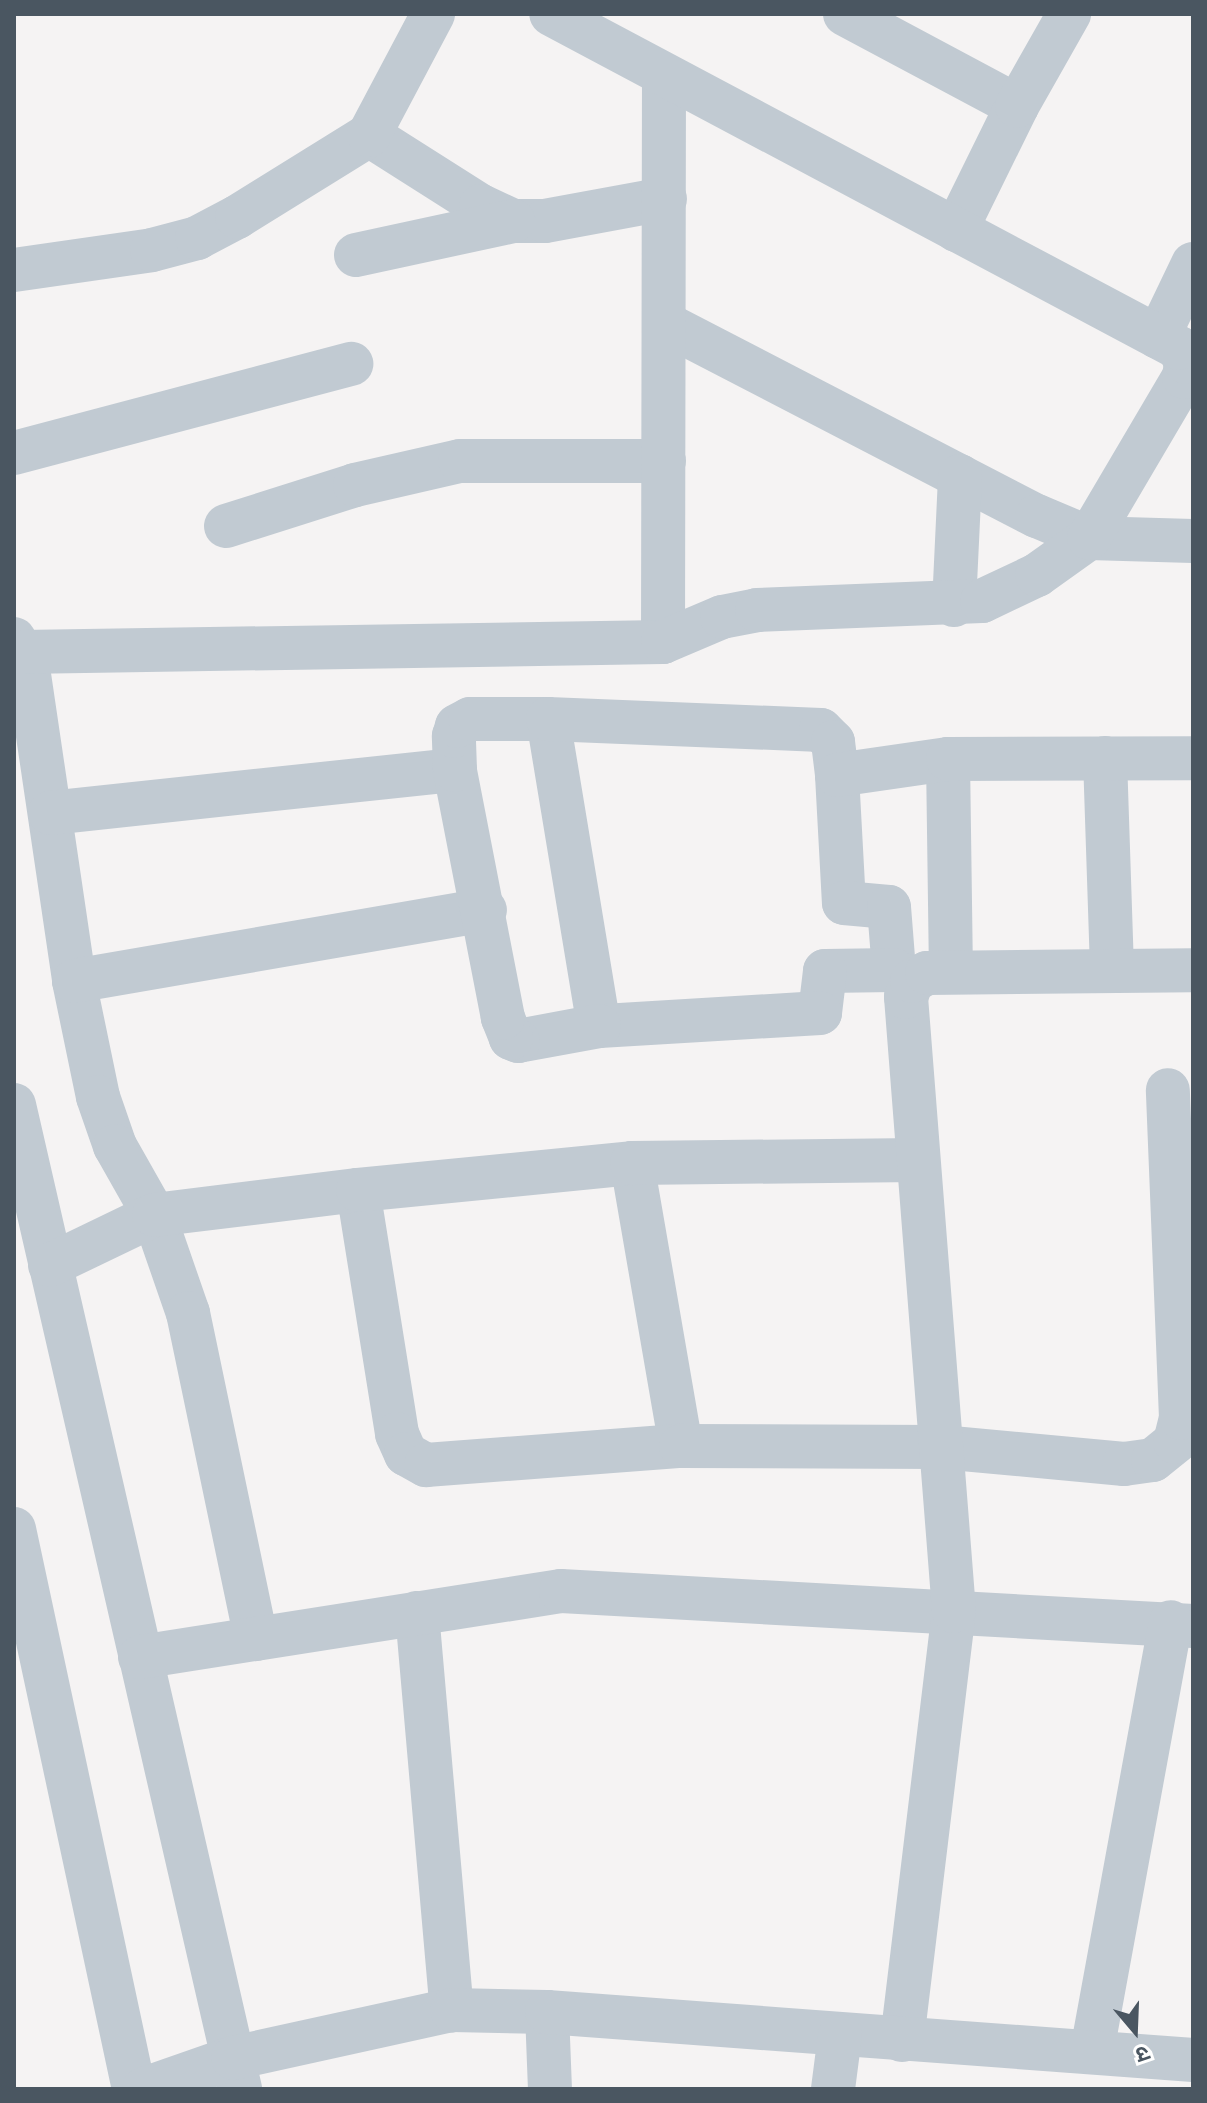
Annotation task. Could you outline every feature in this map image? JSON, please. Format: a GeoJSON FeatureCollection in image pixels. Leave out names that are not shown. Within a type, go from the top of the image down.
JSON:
{"type":"FeatureCollection","features":[{"type":"Feature","properties":{"kind":"street"},"geometry":{"type":"LineString","coordinates":[[14,270],[152,250],[197,238],[369,135],[433,14]]}},
{"type":"Feature","properties":{"kind":"street"},"geometry":{"type":"LineString","coordinates":[[18,646],[663,642],[722,617],[757,610],[954,605],[982,601],[1037,575],[1089,538],[1184,377],[1186,362],[1179,348],[551,14]]}},
{"type":"Feature","properties":{"kind":"street"},"geometry":{"type":"LineString","coordinates":[[845,14],[1017,106]]}},
{"type":"Feature","properties":{"kind":"street"},"geometry":{"type":"LineString","coordinates":[[956,230],[1017,106],[1069,14]]}},
{"type":"Feature","properties":{"kind":"street"},"geometry":{"type":"LineString","coordinates":[[663,642],[664,75]]}},
{"type":"Feature","properties":{"kind":"street"},"geometry":{"type":"LineString","coordinates":[[369,135],[481,206],[513,221]]}},
{"type":"Feature","properties":{"kind":"street"},"geometry":{"type":"LineString","coordinates":[[356,255],[513,221],[545,221],[665,199]]}},
{"type":"Feature","properties":{"kind":"street"},"geometry":{"type":"LineString","coordinates":[[1158,337],[1193,264]]}},
{"type":"Feature","properties":{"kind":"street"},"geometry":{"type":"LineString","coordinates":[[664,323],[960,476],[1089,538],[1193,541]]}},
{"type":"Feature","properties":{"kind":"street"},"geometry":{"type":"LineString","coordinates":[[14,453],[351,364]]}},
{"type":"Feature","properties":{"kind":"street"},"geometry":{"type":"LineString","coordinates":[[226,526],[355,485],[460,461],[664,461]]}},
{"type":"Feature","properties":{"kind":"street"},"geometry":{"type":"LineString","coordinates":[[954,605],[960,476]]}},
{"type":"Feature","properties":{"kind":"street"},"geometry":{"type":"LineString","coordinates":[[18,646],[27,661],[74,981],[98,1097],[115,1146],[154,1215],[188,1313],[256,1639]]}},
{"type":"Feature","properties":{"kind":"street"},"geometry":{"type":"LineString","coordinates":[[919,974],[889,907],[844,903],[833,742],[821,730],[548,719],[470,719],[457,726],[454,736],[455,770],[485,910],[503,1018],[511,1038],[518,1041],[599,1026],[820,1013],[825,971],[919,974],[1193,970]]}},
{"type":"Feature","properties":{"kind":"street"},"geometry":{"type":"LineString","coordinates":[[548,719],[599,1026]]}},
{"type":"Feature","properties":{"kind":"street"},"geometry":{"type":"LineString","coordinates":[[1105,758],[1112,971]]}},
{"type":"Feature","properties":{"kind":"street"},"geometry":{"type":"LineString","coordinates":[[837,775],[948,759],[1193,758]]}},
{"type":"Feature","properties":{"kind":"street"},"geometry":{"type":"LineString","coordinates":[[902,2040],[954,1611],[906,997],[919,974],[948,759]]}},
{"type":"Feature","properties":{"kind":"street"},"geometry":{"type":"LineString","coordinates":[[50,813],[455,770]]}},
{"type":"Feature","properties":{"kind":"street"},"geometry":{"type":"LineString","coordinates":[[74,981],[485,910]]}},
{"type":"Feature","properties":{"kind":"street"},"geometry":{"type":"LineString","coordinates":[[358,1190],[397,1434],[406,1454],[426,1465],[681,1446],[941,1447],[1124,1464],[1153,1460],[1175,1442],[1181,1418],[1182,1219],[1168,1090]]}},
{"type":"Feature","properties":{"kind":"street"},"geometry":{"type":"LineString","coordinates":[[14,1105],[236,2074]]}},
{"type":"Feature","properties":{"kind":"street"},"geometry":{"type":"LineString","coordinates":[[50,1265],[154,1215],[358,1190],[632,1163],[918,1160]]}},
{"type":"Feature","properties":{"kind":"street"},"geometry":{"type":"LineString","coordinates":[[632,1163],[681,1446]]}},
{"type":"Feature","properties":{"kind":"street"},"geometry":{"type":"LineString","coordinates":[[14,1529],[134,2089]]}},
{"type":"Feature","properties":{"kind":"street"},"geometry":{"type":"LineString","coordinates":[[140,1657],[561,1591],[1182,1624],[1092,2051]]}},
{"type":"Feature","properties":{"kind":"street"},"geometry":{"type":"LineString","coordinates":[[417,1613],[452,2010]]}},
{"type":"Feature","properties":{"kind":"street"},"geometry":{"type":"LineString","coordinates":[[144,2089],[236,2074],[452,2010],[547,2012],[1193,2060]]}},
{"type":"Feature","properties":{"kind":"street"},"geometry":{"type":"LineString","coordinates":[[547,2012],[550,2089]]}},
{"type":"Feature","properties":{"kind":"street"},"geometry":{"type":"LineString","coordinates":[[833,2089],[840,2035]]}}]}
